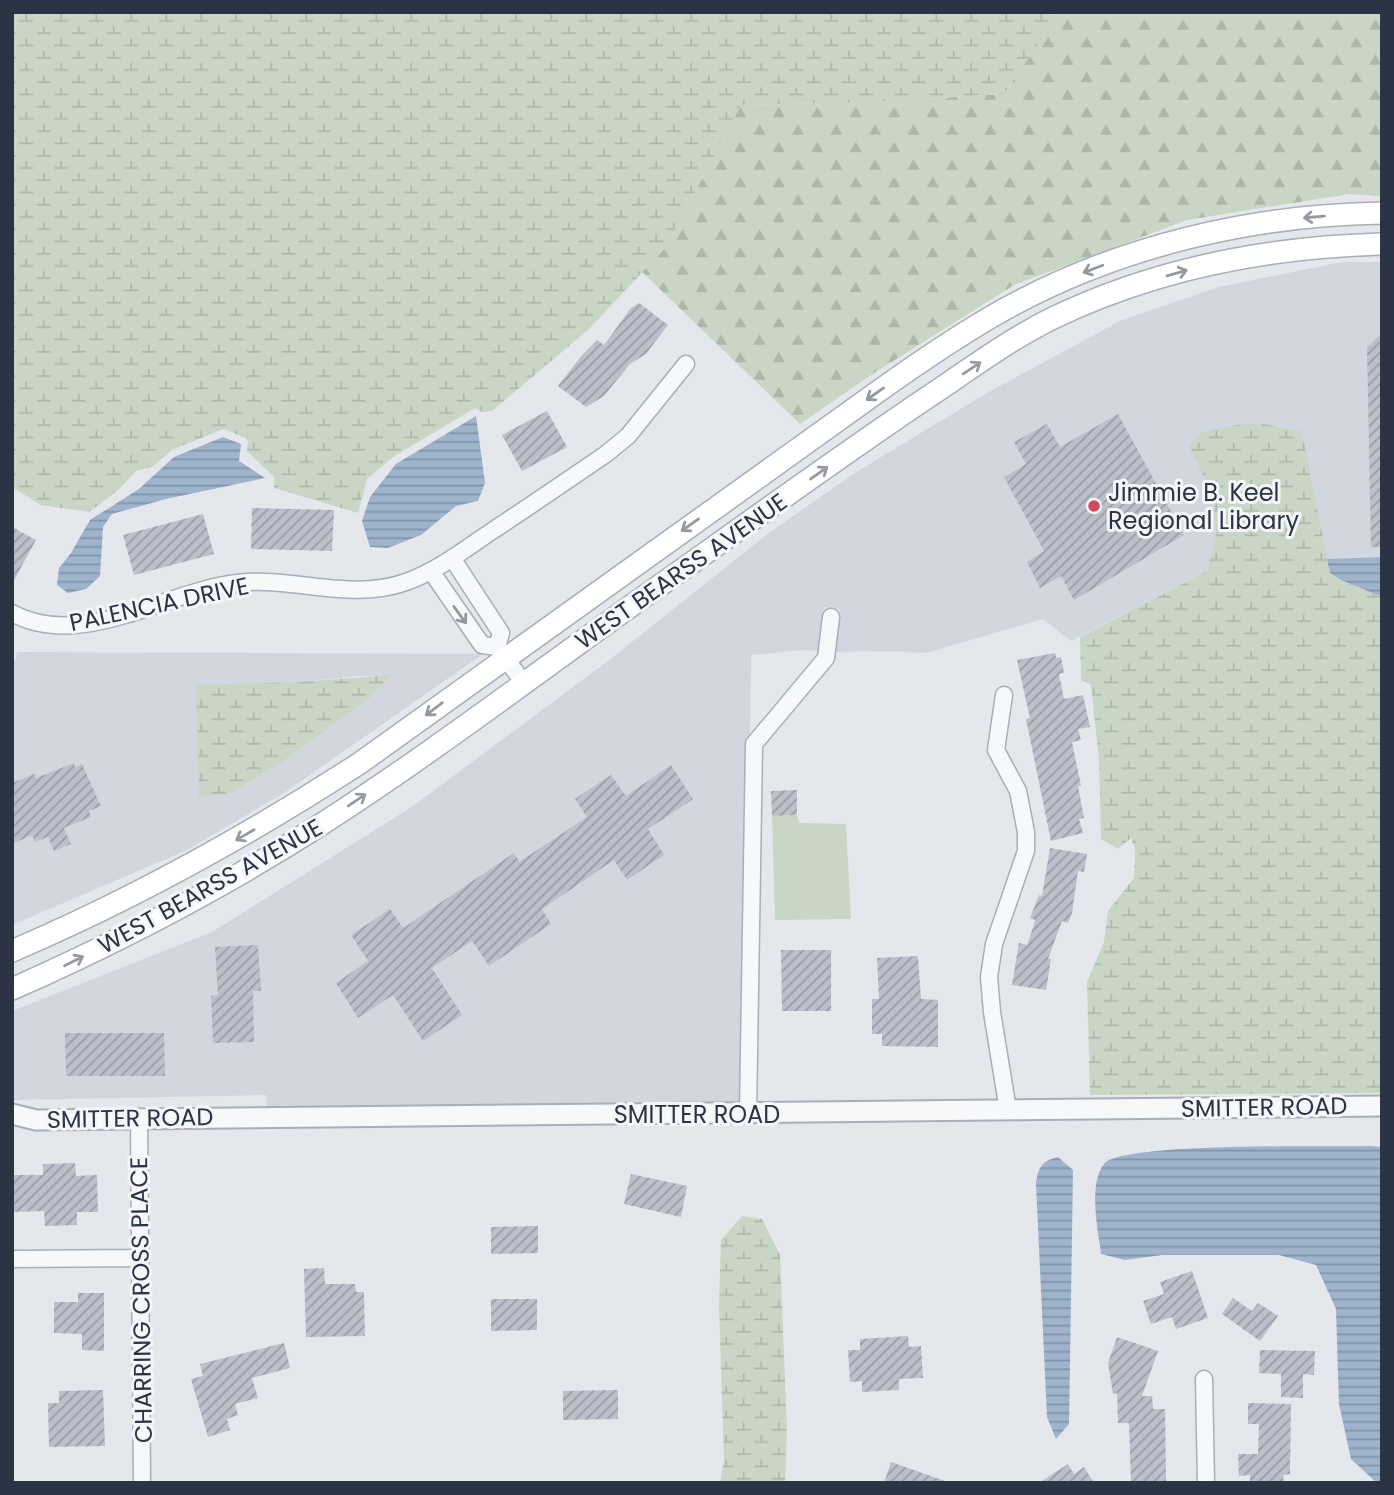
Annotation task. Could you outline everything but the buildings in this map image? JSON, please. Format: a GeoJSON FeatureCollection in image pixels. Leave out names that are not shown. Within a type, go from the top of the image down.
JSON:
{"type":"FeatureCollection","features":[{"type":"Feature","properties":{"kind":"main road","name":"WEST BEARSS AVENUE"},"geometry":{"type":"LineString","coordinates":[[12,951],[179,872],[310,796],[360,763],[501,652],[953,339],[1007,307],[1088,271],[1185,239],[1296,219],[1382,214]]}},
{"type":"Feature","properties":{"kind":"main road","name":"WEST BEARSS AVENUE"},"geometry":{"type":"LineString","coordinates":[[12,989],[60,968],[186,903],[281,849],[398,772],[894,419],[1024,333],[1123,290],[1194,268],[1251,256],[1326,246],[1382,244]]}},
{"type":"Feature","properties":{"kind":"main road"},"geometry":{"type":"LineString","coordinates":[[894,419],[902,389],[994,327],[1007,307]]}},
{"type":"Feature","properties":{"kind":"main road"},"geometry":{"type":"LineString","coordinates":[[12,965],[79,936],[95,923],[99,912]]}},
{"type":"Feature","properties":{"kind":"street","name":"PALENCIA DRIVE"},"geometry":{"type":"LineString","coordinates":[[12,613],[38,624],[77,625],[102,621],[203,590],[237,583],[376,589],[405,583],[452,558],[619,444],[686,364]]}},
{"type":"Feature","properties":{"kind":"street"},"geometry":{"type":"LineString","coordinates":[[452,558],[501,632],[501,652]]}},
{"type":"Feature","properties":{"kind":"street"},"geometry":{"type":"LineString","coordinates":[[431,571],[482,645],[501,652],[524,683]]}},
{"type":"Feature","properties":{"kind":"street"},"geometry":{"type":"LineString","coordinates":[[748,1114],[754,744],[826,658],[831,617]]}},
{"type":"Feature","properties":{"kind":"street"},"geometry":{"type":"LineString","coordinates":[[1004,695],[996,750],[1018,792],[1026,832],[1026,851],[994,944],[989,977],[1008,1110]]}},
{"type":"Feature","properties":{"kind":"street","name":"SMITTER ROAD"},"geometry":{"type":"LineString","coordinates":[[12,1114],[36,1120],[1382,1106]]}},
{"type":"Feature","properties":{"kind":"street","name":"CHARRING CROSS PLACE"},"geometry":{"type":"LineString","coordinates":[[139,1117],[142,1483]]}},
{"type":"Feature","properties":{"kind":"street"},"geometry":{"type":"LineString","coordinates":[[12,1259],[141,1258]]}},
{"type":"Feature","properties":{"kind":"street"},"geometry":{"type":"LineString","coordinates":[[1204,1379],[1206,1483]]}},
{"type":"Feature","properties":{"kind":"shaded area"},"geometry":{"type":"Polygon","coordinates":[[[1342,262],[1382,262],[1382,557],[1327,559],[1302,431],[1265,424],[1190,446],[1205,479],[1217,531],[1207,571],[1071,641],[1043,619],[926,653],[835,652],[839,609],[824,607],[819,651],[751,655],[750,736],[746,744],[740,1105],[267,1108],[266,1095],[12,1100],[12,1011],[212,932],[413,806],[608,661],[765,536],[853,474],[987,393],[1122,320],[1219,287],[1342,262]]]}},
{"type":"Feature","properties":{"kind":"shaded area"},"geometry":{"type":"Polygon","coordinates":[[[17,652],[483,654],[284,793],[187,850],[12,925],[12,662],[16,660],[17,652]],[[391,676],[299,682],[282,762],[369,699],[391,676]]]}},
{"type":"Feature","properties":{"kind":"green space"},"geometry":{"type":"Polygon","coordinates":[[[12,12],[1054,12],[1039,43],[1004,94],[873,102],[741,105],[666,247],[589,329],[492,411],[482,412],[475,408],[393,457],[367,479],[358,513],[274,488],[274,477],[247,451],[246,438],[223,429],[172,450],[152,467],[136,471],[117,491],[89,512],[41,505],[12,487],[12,12]]]}},
{"type":"Feature","properties":{"kind":"green space"},"geometry":{"type":"Polygon","coordinates":[[[1054,12],[1382,12],[1382,196],[1349,194],[1187,220],[1014,285],[871,375],[800,424],[642,272],[666,247],[741,105],[873,102],[1004,94],[1039,43],[1054,12]]]}},
{"type":"Feature","properties":{"kind":"green space"},"geometry":{"type":"Polygon","coordinates":[[[1244,424],[1265,424],[1302,431],[1330,573],[1382,597],[1382,1093],[1090,1095],[1087,982],[1104,942],[1108,911],[1134,878],[1135,849],[1131,838],[1118,849],[1101,839],[1099,759],[1091,685],[1081,680],[1080,637],[1207,571],[1217,531],[1205,479],[1189,446],[1201,432],[1244,424]]]}},
{"type":"Feature","properties":{"kind":"green space"},"geometry":{"type":"Polygon","coordinates":[[[392,675],[369,699],[282,762],[229,794],[199,797],[196,685],[299,682],[392,675]]]}},
{"type":"Feature","properties":{"kind":"green space"},"geometry":{"type":"Polygon","coordinates":[[[797,815],[799,823],[846,824],[851,919],[775,920],[772,816],[797,815]]]}},
{"type":"Feature","properties":{"kind":"green space"},"geometry":{"type":"Polygon","coordinates":[[[742,1216],[762,1219],[780,1255],[787,1429],[785,1483],[720,1483],[724,1460],[719,1306],[721,1240],[742,1216]]]}},
{"type":"Feature","properties":{"kind":"water"},"geometry":{"type":"Polygon","coordinates":[[[476,416],[485,483],[478,501],[456,506],[421,535],[388,548],[370,547],[362,521],[370,497],[396,464],[476,416]]]}},
{"type":"Feature","properties":{"kind":"water"},"geometry":{"type":"Polygon","coordinates":[[[223,437],[241,444],[239,461],[265,478],[166,499],[112,514],[103,527],[100,576],[86,589],[68,593],[57,585],[59,568],[90,520],[139,489],[174,457],[223,437]]]}},
{"type":"Feature","properties":{"kind":"water"},"geometry":{"type":"Polygon","coordinates":[[[1382,557],[1382,597],[1330,573],[1327,559],[1382,557]]]}},
{"type":"Feature","properties":{"kind":"water"},"geometry":{"type":"Polygon","coordinates":[[[1382,1147],[1382,1483],[1377,1483],[1351,1459],[1339,1404],[1336,1309],[1316,1265],[1279,1255],[1162,1255],[1125,1260],[1101,1254],[1095,1208],[1099,1173],[1104,1164],[1119,1157],[1186,1149],[1382,1147]]]}},
{"type":"Feature","properties":{"kind":"water"},"geometry":{"type":"Polygon","coordinates":[[[1058,1157],[1073,1170],[1069,1424],[1056,1439],[1047,1417],[1036,1184],[1041,1166],[1058,1157]]]}},
{"type":"Feature","properties":{"kind":"place","name":"Jimmie B. Keel Regional Library"},"geometry":{"type":"Point","coordinates":[1094,506]}}]}
